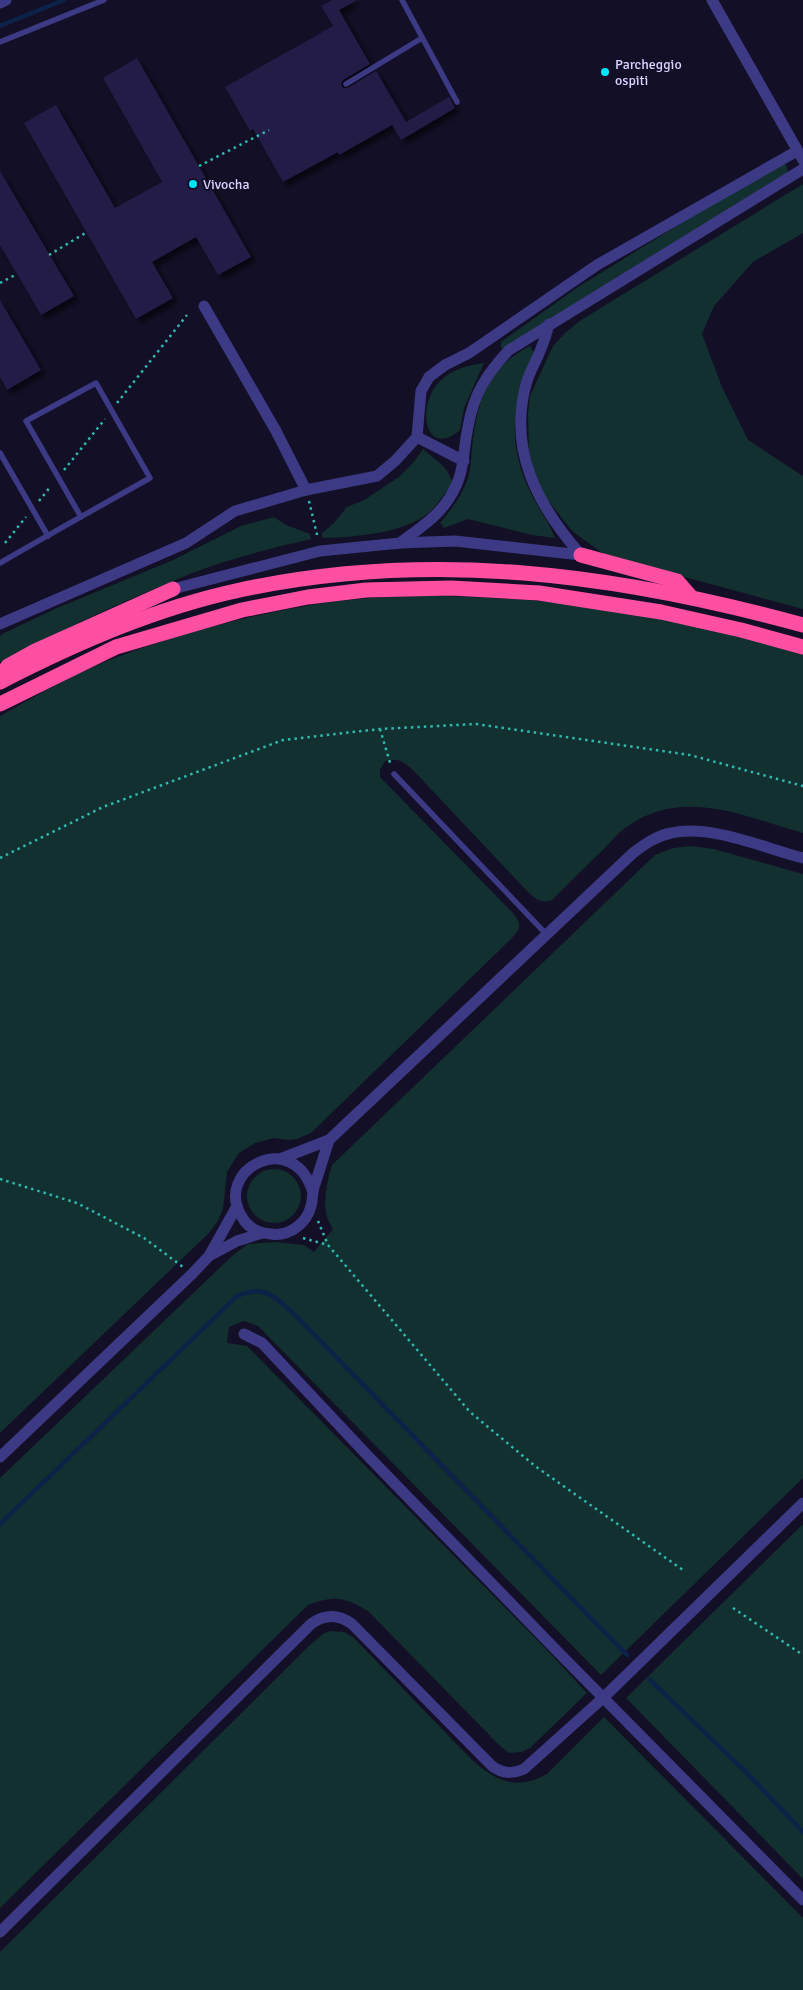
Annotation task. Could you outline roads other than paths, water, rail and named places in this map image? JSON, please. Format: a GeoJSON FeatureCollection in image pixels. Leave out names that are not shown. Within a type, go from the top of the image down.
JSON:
{"type":"FeatureCollection","features":[{"type":"Feature","properties":{"kind":"highway"},"geometry":{"type":"LineString","coordinates":[[580,554],[677,581],[691,597]]}},
{"type":"Feature","properties":{"kind":"highway"},"geometry":{"type":"LineString","coordinates":[[0,682],[50,656],[109,631],[177,608],[221,596],[300,579],[362,572],[415,569],[488,570],[544,574],[691,597],[803,625]]}},
{"type":"Feature","properties":{"kind":"highway"},"geometry":{"type":"LineString","coordinates":[[0,678],[8,666],[35,651],[173,588]]}},
{"type":"Feature","properties":{"kind":"highway"},"geometry":{"type":"LineString","coordinates":[[0,704],[116,647],[242,610],[308,597],[366,590],[451,588],[539,593],[661,612],[803,646]]}},
{"type":"Feature","properties":{"kind":"street"},"geometry":{"type":"LineString","coordinates":[[0,2],[6,0]]}},
{"type":"Feature","properties":{"kind":"street"},"geometry":{"type":"LineString","coordinates":[[0,624],[186,543],[235,511],[306,490],[377,476],[395,461],[417,437],[421,391],[429,377],[445,365],[469,353],[598,265],[800,155],[712,0]]}},
{"type":"Feature","properties":{"kind":"street"},"geometry":{"type":"LineString","coordinates":[[400,543],[434,518],[450,497],[463,471],[468,427],[476,394],[489,371],[509,350],[803,169]]}},
{"type":"Feature","properties":{"kind":"street"},"geometry":{"type":"LineString","coordinates":[[204,306],[276,431],[306,490]]}},
{"type":"Feature","properties":{"kind":"street"},"geometry":{"type":"LineString","coordinates":[[549,324],[525,390],[521,417],[522,444],[527,469],[536,492],[562,533],[580,554]]}},
{"type":"Feature","properties":{"kind":"street"},"geometry":{"type":"LineString","coordinates":[[417,437],[464,460]]}},
{"type":"Feature","properties":{"kind":"street"},"geometry":{"type":"LineString","coordinates":[[173,588],[320,551],[400,543],[455,541],[580,554]]}},
{"type":"Feature","properties":{"kind":"street"},"geometry":{"type":"LineString","coordinates":[[329,1140],[313,1193],[312,1206],[307,1217],[298,1227],[287,1233],[274,1235],[262,1233],[251,1227],[242,1218],[237,1206],[237,1188],[246,1171],[261,1161],[280,1159],[329,1140],[633,853],[651,840],[671,833],[695,832],[724,836],[803,858]]}},
{"type":"Feature","properties":{"kind":"street"},"geometry":{"type":"LineString","coordinates":[[280,1159],[292,1163],[302,1170],[310,1181],[313,1193]]}},
{"type":"Feature","properties":{"kind":"street"},"geometry":{"type":"LineString","coordinates":[[0,1457],[209,1256],[237,1206]]}},
{"type":"Feature","properties":{"kind":"street"},"geometry":{"type":"LineString","coordinates":[[209,1256],[237,1241],[262,1233]]}},
{"type":"Feature","properties":{"kind":"street"},"geometry":{"type":"LineString","coordinates":[[244,1334],[262,1343],[368,1456],[603,1698],[803,1900]]}},
{"type":"Feature","properties":{"kind":"street"},"geometry":{"type":"LineString","coordinates":[[0,1932],[318,1619],[336,1616],[352,1624],[492,1766],[499,1771],[508,1773],[524,1769],[603,1698],[803,1503]]}},
{"type":"Feature","properties":{"kind":"lane"},"geometry":{"type":"LineString","coordinates":[[0,42],[104,0]]}},
{"type":"Feature","properties":{"kind":"lane"},"geometry":{"type":"LineString","coordinates":[[402,0],[457,102]]}},
{"type":"Feature","properties":{"kind":"lane"},"geometry":{"type":"LineString","coordinates":[[346,84],[422,38]]}},
{"type":"Feature","properties":{"kind":"lane"},"geometry":{"type":"LineString","coordinates":[[0,563],[150,478],[96,383],[26,421],[81,517]]}},
{"type":"Feature","properties":{"kind":"lane"},"geometry":{"type":"LineString","coordinates":[[0,453],[48,536]]}},
{"type":"Feature","properties":{"kind":"lane"},"geometry":{"type":"LineString","coordinates":[[394,774],[546,935]]}},
{"type":"Feature","properties":{"kind":"waterway"},"geometry":{"type":"LineString","coordinates":[[0,26],[64,0]]}},
{"type":"Feature","properties":{"kind":"waterway"},"geometry":{"type":"LineString","coordinates":[[0,1524],[236,1297],[255,1291],[263,1292],[277,1299],[298,1318],[627,1655]]}},
{"type":"Feature","properties":{"kind":"waterway"},"geometry":{"type":"LineString","coordinates":[[650,1680],[747,1773],[803,1832]]}},
{"type":"Feature","properties":{"kind":"place","name":"Parcheggio ospiti"},"geometry":{"type":"Point","coordinates":[605,72]}},
{"type":"Feature","properties":{"kind":"place","name":"Vivocha"},"geometry":{"type":"Point","coordinates":[193,184]}}]}
